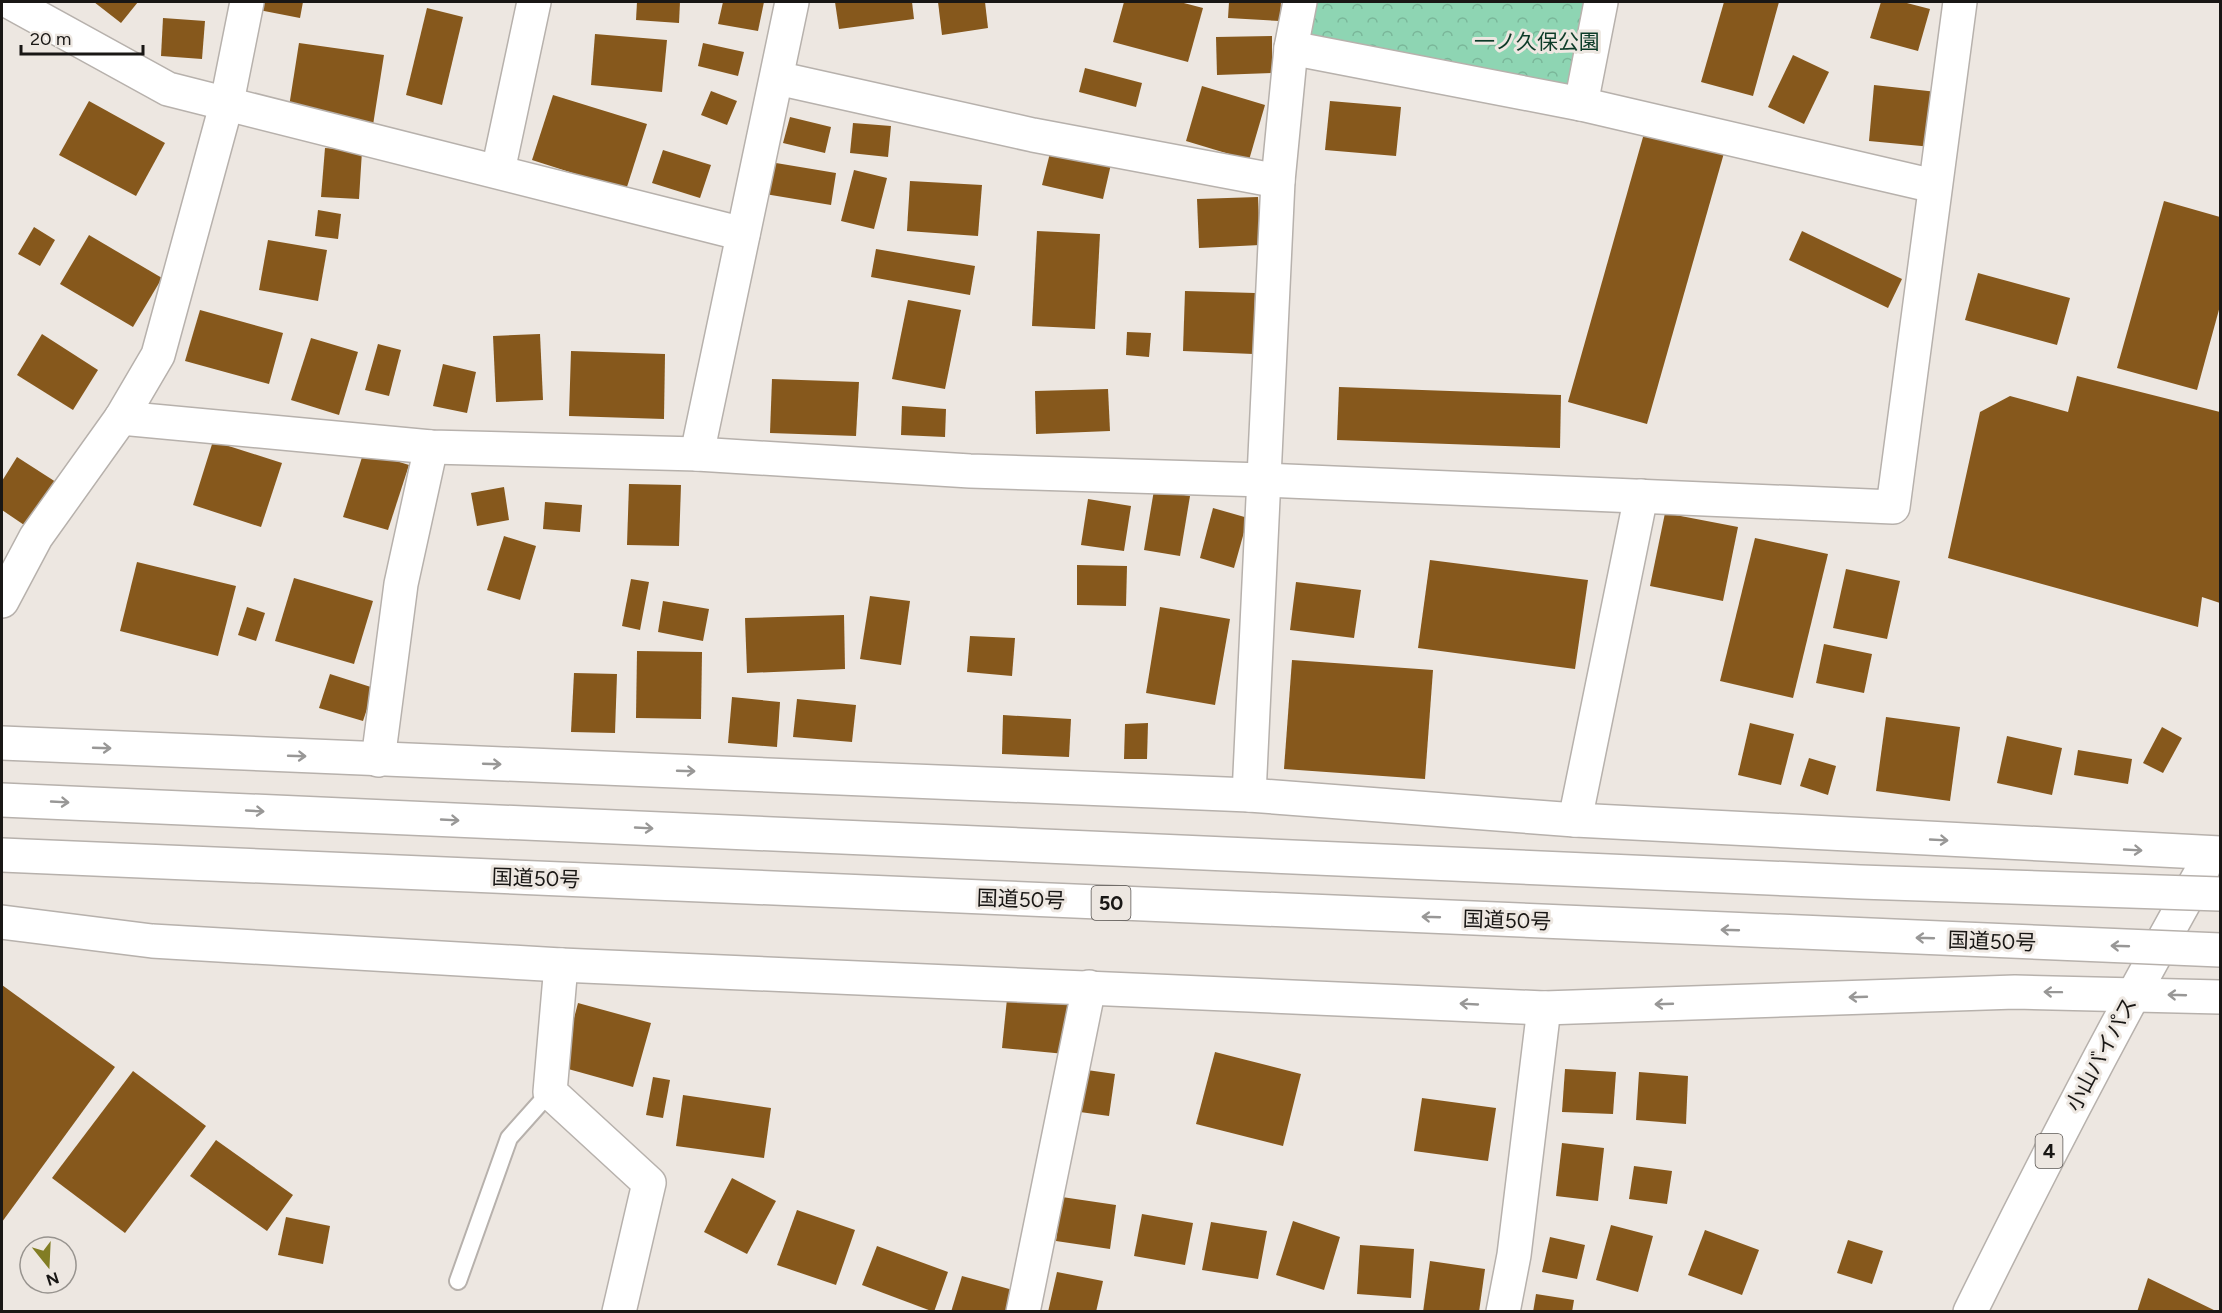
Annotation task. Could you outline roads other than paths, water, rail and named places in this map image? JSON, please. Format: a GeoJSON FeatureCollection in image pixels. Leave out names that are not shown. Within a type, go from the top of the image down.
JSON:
{"type":"FeatureCollection","features":[{"type":"Feature","properties":{"kind":"main road"},"geometry":{"type":"LineString","coordinates":[[10,2],[168,89],[227,102],[743,234]]}},
{"type":"Feature","properties":{"kind":"main road"},"geometry":{"type":"LineString","coordinates":[[2,602],[36,537],[121,418],[158,355],[227,102],[247,2]]}},
{"type":"Feature","properties":{"kind":"main road"},"geometry":{"type":"LineString","coordinates":[[498,171],[534,2]]}},
{"type":"Feature","properties":{"kind":"main road"},"geometry":{"type":"LineString","coordinates":[[697,454],[792,2]]}},
{"type":"Feature","properties":{"kind":"main road"},"geometry":{"type":"LineString","coordinates":[[1249,795],[1278,181],[1292,48],[1300,2]]}},
{"type":"Feature","properties":{"kind":"main road"},"geometry":{"type":"LineString","coordinates":[[1581,104],[1601,2]]}},
{"type":"Feature","properties":{"kind":"main road"},"geometry":{"type":"LineString","coordinates":[[121,418],[431,447],[697,454],[970,471],[1264,480],[1893,507],[1960,2]]}},
{"type":"Feature","properties":{"kind":"main road"},"geometry":{"type":"LineString","coordinates":[[1292,48],[1581,104],[1934,186]]}},
{"type":"Feature","properties":{"kind":"main road"},"geometry":{"type":"LineString","coordinates":[[777,78],[1033,135],[1278,181]]}},
{"type":"Feature","properties":{"kind":"main road"},"geometry":{"type":"LineString","coordinates":[[378,760],[401,584],[431,447]]}},
{"type":"Feature","properties":{"kind":"main road"},"geometry":{"type":"LineString","coordinates":[[1575,820],[1641,496]]}},
{"type":"Feature","properties":{"kind":"main road"},"geometry":{"type":"LineString","coordinates":[[2,743],[1249,795],[1575,820],[2218,846]]}},
{"type":"Feature","properties":{"kind":"main road"},"geometry":{"type":"LineString","coordinates":[[2,800],[1860,882],[2220,894]]}},
{"type":"Feature","properties":{"kind":"main road","name":"小山バイパス"},"geometry":{"type":"LineString","coordinates":[[1970,1311],[2050,1149],[2133,993],[2218,846]]}},
{"type":"Feature","properties":{"kind":"main road","name":"国道50号"},"geometry":{"type":"LineString","coordinates":[[2,855],[2220,950]]}},
{"type":"Feature","properties":{"kind":"main road"},"geometry":{"type":"LineString","coordinates":[[2,922],[152,941],[561,965],[1544,1008],[2015,992],[2133,993],[2220,997]]}},
{"type":"Feature","properties":{"kind":"main road"},"geometry":{"type":"LineString","coordinates":[[561,965],[550,1092],[650,1183],[620,1311]]}},
{"type":"Feature","properties":{"kind":"main road"},"geometry":{"type":"LineString","coordinates":[[1023,1311],[1089,987]]}},
{"type":"Feature","properties":{"kind":"main road"},"geometry":{"type":"LineString","coordinates":[[1503,1311],[1514,1255],[1544,1008]]}},
{"type":"Feature","properties":{"kind":"lane"},"geometry":{"type":"LineString","coordinates":[[458,1281],[509,1138],[550,1092]]}},
{"type":"Feature","properties":{"kind":"park label","name":"一ノ久保公園"},"geometry":{"type":"Point","coordinates":[1537,41]}}]}
